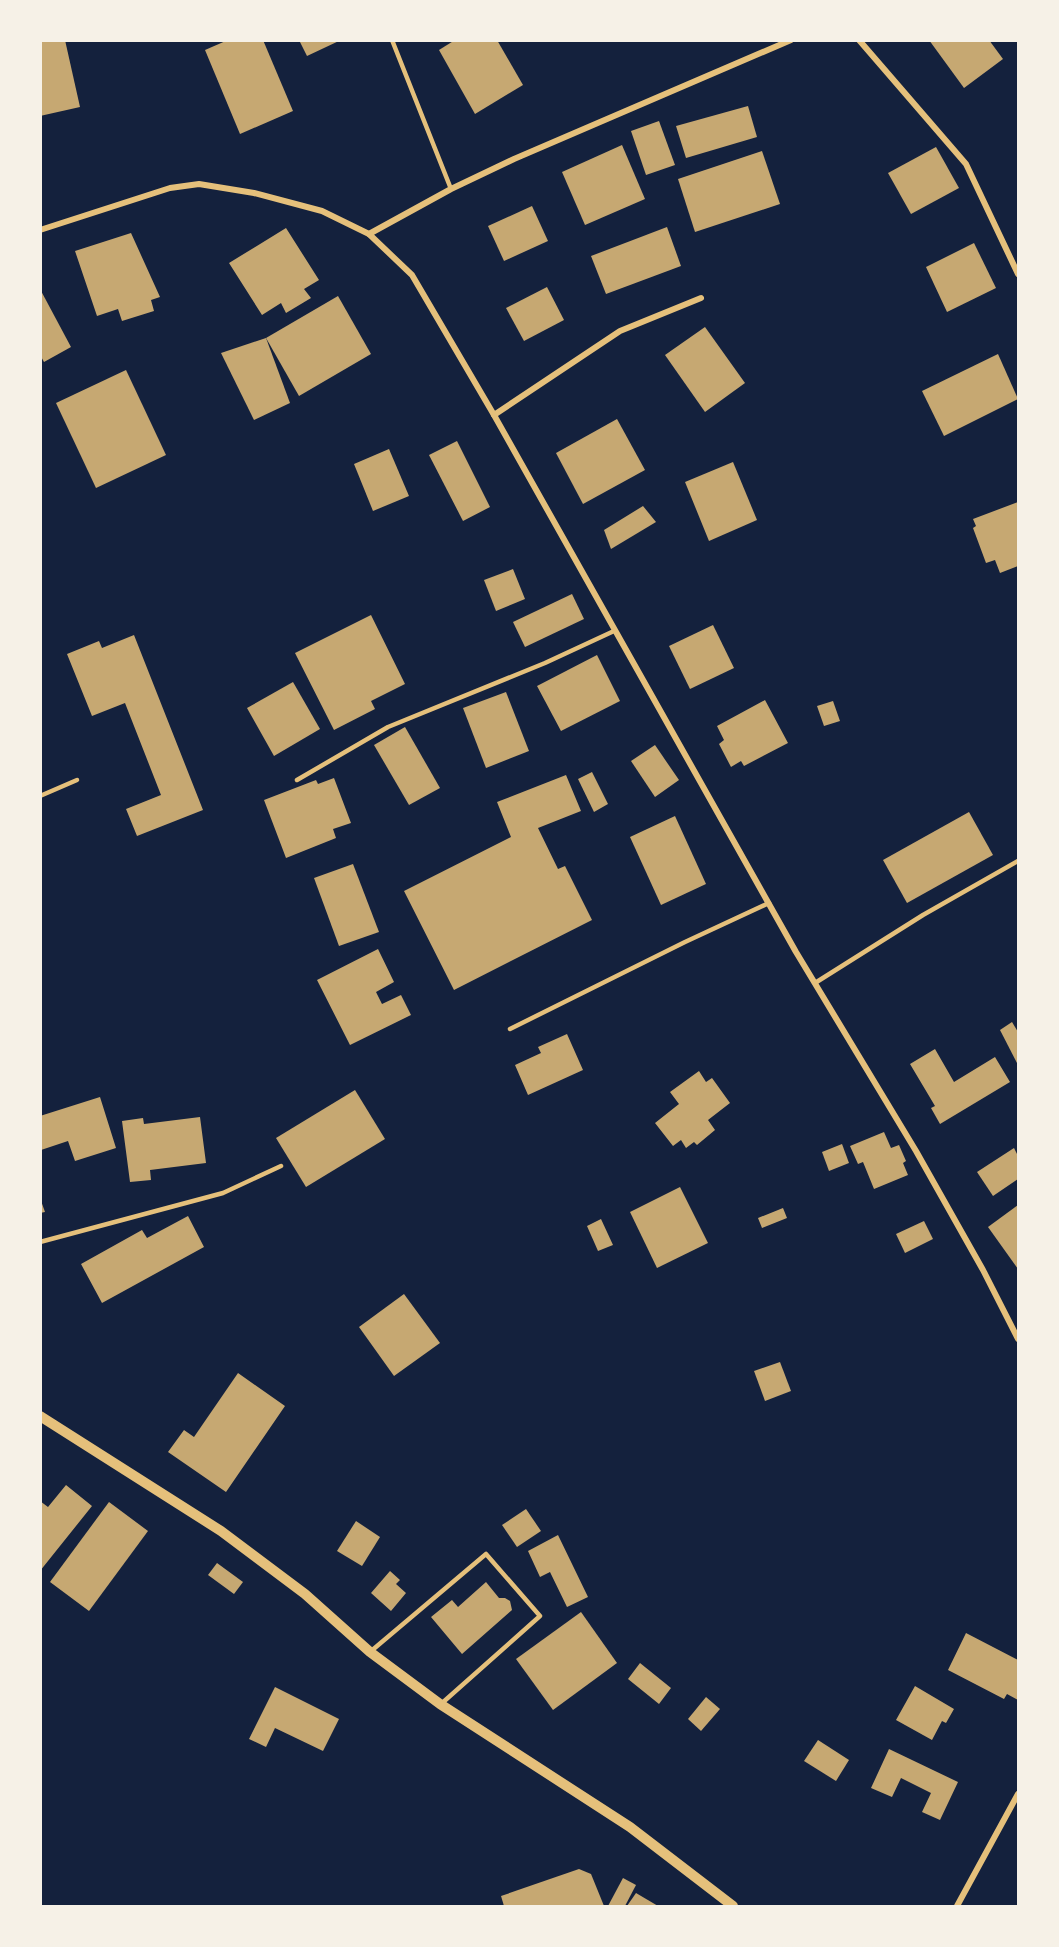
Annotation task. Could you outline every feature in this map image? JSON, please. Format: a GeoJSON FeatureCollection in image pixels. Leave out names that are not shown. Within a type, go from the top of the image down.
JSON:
{"type":"FeatureCollection","features":[{"type":"Feature","properties":{"kind":"street"},"geometry":{"type":"LineString","coordinates":[[369,234],[451,189],[514,159],[791,40]]}},
{"type":"Feature","properties":{"kind":"street"},"geometry":{"type":"LineString","coordinates":[[859,40],[966,164],[1018,274]]}},
{"type":"Feature","properties":{"kind":"street"},"geometry":{"type":"LineString","coordinates":[[40,230],[170,188],[199,184],[254,193],[322,211],[369,234],[412,275],[494,415],[614,631],[815,983],[916,1151],[983,1270],[1018,1339]]}},
{"type":"Feature","properties":{"kind":"street"},"geometry":{"type":"LineString","coordinates":[[494,415],[620,331],[700,298]]}},
{"type":"Feature","properties":{"kind":"street"},"geometry":{"type":"LineString","coordinates":[[40,1416],[221,1531],[305,1594],[370,1652],[440,1704],[630,1827],[733,1906]]}},
{"type":"Feature","properties":{"kind":"street"},"geometry":{"type":"LineString","coordinates":[[957,1906],[1018,1794]]}},
{"type":"Feature","properties":{"kind":"lane"},"geometry":{"type":"LineString","coordinates":[[392,40],[451,189]]}},
{"type":"Feature","properties":{"kind":"lane"},"geometry":{"type":"LineString","coordinates":[[297,780],[388,727],[545,663],[614,631]]}},
{"type":"Feature","properties":{"kind":"lane"},"geometry":{"type":"LineString","coordinates":[[40,795],[77,780]]}},
{"type":"Feature","properties":{"kind":"lane"},"geometry":{"type":"LineString","coordinates":[[815,983],[923,915],[1018,861]]}},
{"type":"Feature","properties":{"kind":"lane"},"geometry":{"type":"LineString","coordinates":[[510,1029],[769,903]]}},
{"type":"Feature","properties":{"kind":"lane"},"geometry":{"type":"LineString","coordinates":[[40,1242],[223,1193],[281,1166]]}},
{"type":"Feature","properties":{"kind":"lane"},"geometry":{"type":"LineString","coordinates":[[370,1652],[486,1554],[540,1616],[440,1704]]}},
{"type":"Feature","properties":{"kind":"building"},"geometry":{"type":"Polygon","coordinates":[[[40,40],[65,40],[80,107],[40,116],[40,40]]]}},
{"type":"Feature","properties":{"kind":"building"},"geometry":{"type":"Polygon","coordinates":[[[228,40],[263,40],[293,111],[240,134],[205,50],[228,40]]]}},
{"type":"Feature","properties":{"kind":"building"},"geometry":{"type":"Polygon","coordinates":[[[299,40],[341,40],[307,56],[299,40]]]}},
{"type":"Feature","properties":{"kind":"building"},"geometry":{"type":"Polygon","coordinates":[[[455,40],[497,40],[523,85],[475,114],[439,50],[455,40]]]}},
{"type":"Feature","properties":{"kind":"building"},"geometry":{"type":"Polygon","coordinates":[[[929,40],[989,40],[1003,59],[964,88],[929,40]]]}},
{"type":"Feature","properties":{"kind":"building"},"geometry":{"type":"Polygon","coordinates":[[[748,106],[757,137],[686,158],[676,126],[748,106]]]}},
{"type":"Feature","properties":{"kind":"building"},"geometry":{"type":"Polygon","coordinates":[[[659,121],[675,165],[646,175],[631,131],[659,121]]]}},
{"type":"Feature","properties":{"kind":"building"},"geometry":{"type":"Polygon","coordinates":[[[622,145],[645,199],[585,225],[562,172],[622,145]]]}},
{"type":"Feature","properties":{"kind":"building"},"geometry":{"type":"Polygon","coordinates":[[[936,147],[959,188],[911,214],[888,173],[936,147]]]}},
{"type":"Feature","properties":{"kind":"building"},"geometry":{"type":"Polygon","coordinates":[[[762,151],[780,204],[695,232],[678,179],[762,151]]]}},
{"type":"Feature","properties":{"kind":"building"},"geometry":{"type":"Polygon","coordinates":[[[532,206],[548,241],[504,261],[488,226],[532,206]]]}},
{"type":"Feature","properties":{"kind":"building"},"geometry":{"type":"Polygon","coordinates":[[[667,227],[681,266],[606,294],[591,256],[667,227]]]}},
{"type":"Feature","properties":{"kind":"building"},"geometry":{"type":"Polygon","coordinates":[[[286,228],[319,280],[304,289],[311,298],[286,313],[281,303],[262,315],[229,263],[286,228]]]}},
{"type":"Feature","properties":{"kind":"building"},"geometry":{"type":"Polygon","coordinates":[[[131,233],[160,297],[151,300],[154,311],[122,321],[118,309],[97,316],[75,251],[131,233]]]}},
{"type":"Feature","properties":{"kind":"building"},"geometry":{"type":"Polygon","coordinates":[[[974,243],[996,288],[947,312],[926,267],[974,243]]]}},
{"type":"Feature","properties":{"kind":"building"},"geometry":{"type":"Polygon","coordinates":[[[547,287],[564,320],[524,341],[506,308],[547,287]]]}},
{"type":"Feature","properties":{"kind":"building"},"geometry":{"type":"Polygon","coordinates":[[[40,289],[71,347],[44,362],[40,355],[40,289]]]}},
{"type":"Feature","properties":{"kind":"building"},"geometry":{"type":"Polygon","coordinates":[[[338,296],[371,354],[299,396],[266,338],[338,296]]]}},
{"type":"Feature","properties":{"kind":"building"},"geometry":{"type":"Polygon","coordinates":[[[705,327],[745,383],[705,412],[665,355],[705,327]]]}},
{"type":"Feature","properties":{"kind":"building"},"geometry":{"type":"Polygon","coordinates":[[[266,338],[290,403],[254,420],[221,353],[266,338]]]}},
{"type":"Feature","properties":{"kind":"building"},"geometry":{"type":"Polygon","coordinates":[[[998,354],[1018,399],[944,436],[922,391],[998,354]]]}},
{"type":"Feature","properties":{"kind":"building"},"geometry":{"type":"Polygon","coordinates":[[[126,370],[166,455],[96,488],[56,403],[126,370]]]}},
{"type":"Feature","properties":{"kind":"building"},"geometry":{"type":"Polygon","coordinates":[[[617,419],[645,470],[583,504],[556,453],[617,419]]]}},
{"type":"Feature","properties":{"kind":"building"},"geometry":{"type":"Polygon","coordinates":[[[457,441],[490,507],[463,521],[429,455],[457,441]]]}},
{"type":"Feature","properties":{"kind":"building"},"geometry":{"type":"Polygon","coordinates":[[[389,449],[409,496],[373,511],[354,464],[389,449]]]}},
{"type":"Feature","properties":{"kind":"building"},"geometry":{"type":"Polygon","coordinates":[[[733,462],[757,520],[709,541],[685,482],[733,462]]]}},
{"type":"Feature","properties":{"kind":"building"},"geometry":{"type":"Polygon","coordinates":[[[1018,502],[1018,566],[1000,573],[995,560],[986,563],[973,528],[976,526],[973,519],[1018,502]]]}},
{"type":"Feature","properties":{"kind":"building"},"geometry":{"type":"Polygon","coordinates":[[[643,506],[656,522],[611,549],[604,530],[643,506]]]}},
{"type":"Feature","properties":{"kind":"building"},"geometry":{"type":"Polygon","coordinates":[[[513,569],[525,599],[496,611],[484,580],[513,569]]]}},
{"type":"Feature","properties":{"kind":"building"},"geometry":{"type":"Polygon","coordinates":[[[572,594],[584,619],[525,647],[513,622],[572,594]]]}},
{"type":"Feature","properties":{"kind":"building"},"geometry":{"type":"Polygon","coordinates":[[[371,615],[405,684],[371,701],[375,709],[334,730],[295,653],[371,615]]]}},
{"type":"Feature","properties":{"kind":"building"},"geometry":{"type":"Polygon","coordinates":[[[713,625],[734,668],[690,689],[669,646],[713,625]]]}},
{"type":"Feature","properties":{"kind":"building"},"geometry":{"type":"Polygon","coordinates":[[[134,635],[203,810],[137,836],[126,809],[161,795],[125,703],[92,716],[67,654],[99,641],[102,648],[134,635]]]}},
{"type":"Feature","properties":{"kind":"building"},"geometry":{"type":"Polygon","coordinates":[[[597,655],[620,701],[561,731],[537,686],[597,655]]]}},
{"type":"Feature","properties":{"kind":"building"},"geometry":{"type":"Polygon","coordinates":[[[293,682],[320,729],[274,756],[247,708],[293,682]]]}},
{"type":"Feature","properties":{"kind":"building"},"geometry":{"type":"Polygon","coordinates":[[[506,692],[529,751],[486,768],[463,708],[506,692]]]}},
{"type":"Feature","properties":{"kind":"building"},"geometry":{"type":"Polygon","coordinates":[[[765,700],[788,743],[744,766],[741,761],[731,767],[719,744],[724,740],[717,726],[765,700]]]}},
{"type":"Feature","properties":{"kind":"building"},"geometry":{"type":"Polygon","coordinates":[[[833,701],[840,721],[824,726],[817,706],[833,701]]]}},
{"type":"Feature","properties":{"kind":"building"},"geometry":{"type":"Polygon","coordinates":[[[405,727],[440,788],[409,805],[374,745],[405,727]]]}},
{"type":"Feature","properties":{"kind":"building"},"geometry":{"type":"Polygon","coordinates":[[[655,745],[679,780],[655,797],[631,761],[655,745]]]}},
{"type":"Feature","properties":{"kind":"building"},"geometry":{"type":"Polygon","coordinates":[[[592,772],[608,804],[594,812],[578,779],[592,772]]]}},
{"type":"Feature","properties":{"kind":"building"},"geometry":{"type":"Polygon","coordinates":[[[566,775],[581,811],[538,828],[558,869],[565,866],[592,920],[454,990],[404,891],[511,837],[497,802],[566,775]]]}},
{"type":"Feature","properties":{"kind":"building"},"geometry":{"type":"Polygon","coordinates":[[[334,778],[351,823],[333,829],[336,838],[286,858],[264,800],[316,780],[318,784],[334,778]]]}},
{"type":"Feature","properties":{"kind":"building"},"geometry":{"type":"Polygon","coordinates":[[[969,812],[993,855],[907,903],[883,860],[969,812]]]}},
{"type":"Feature","properties":{"kind":"building"},"geometry":{"type":"Polygon","coordinates":[[[675,816],[706,884],[661,905],[630,837],[675,816]]]}},
{"type":"Feature","properties":{"kind":"building"},"geometry":{"type":"Polygon","coordinates":[[[353,864],[379,932],[339,946],[314,878],[353,864]]]}},
{"type":"Feature","properties":{"kind":"building"},"geometry":{"type":"Polygon","coordinates":[[[378,949],[394,982],[376,992],[382,1004],[401,995],[411,1015],[350,1045],[317,980],[378,949]]]}},
{"type":"Feature","properties":{"kind":"building"},"geometry":{"type":"Polygon","coordinates":[[[1012,1022],[1018,1032],[1018,1065],[1000,1030],[1012,1022]]]}},
{"type":"Feature","properties":{"kind":"building"},"geometry":{"type":"Polygon","coordinates":[[[567,1034],[583,1070],[528,1095],[515,1065],[541,1053],[538,1047],[567,1034]]]}},
{"type":"Feature","properties":{"kind":"building"},"geometry":{"type":"Polygon","coordinates":[[[935,1049],[954,1082],[995,1057],[1010,1082],[940,1124],[931,1108],[935,1106],[910,1064],[935,1049]]]}},
{"type":"Feature","properties":{"kind":"building"},"geometry":{"type":"Polygon","coordinates":[[[699,1071],[706,1082],[712,1078],[730,1103],[708,1120],[715,1130],[697,1145],[694,1142],[686,1148],[681,1140],[673,1146],[655,1123],[679,1104],[670,1092],[699,1071]]]}},
{"type":"Feature","properties":{"kind":"building"},"geometry":{"type":"Polygon","coordinates":[[[355,1090],[385,1139],[306,1187],[276,1138],[355,1090]]]}},
{"type":"Feature","properties":{"kind":"building"},"geometry":{"type":"Polygon","coordinates":[[[100,1097],[116,1148],[75,1161],[68,1141],[41,1150],[40,1116],[100,1097]]]}},
{"type":"Feature","properties":{"kind":"building"},"geometry":{"type":"Polygon","coordinates":[[[200,1117],[206,1163],[150,1170],[151,1180],[130,1182],[122,1121],[143,1118],[144,1124],[200,1117]]]}},
{"type":"Feature","properties":{"kind":"building"},"geometry":{"type":"Polygon","coordinates":[[[884,1132],[891,1148],[899,1145],[906,1161],[903,1163],[908,1175],[874,1189],[863,1162],[858,1164],[850,1146],[884,1132]]]}},
{"type":"Feature","properties":{"kind":"building"},"geometry":{"type":"Polygon","coordinates":[[[842,1144],[849,1163],[829,1171],[822,1152],[842,1144]]]}},
{"type":"Feature","properties":{"kind":"building"},"geometry":{"type":"Polygon","coordinates":[[[1014,1148],[1018,1156],[1018,1179],[993,1196],[977,1172],[1014,1148]]]}},
{"type":"Feature","properties":{"kind":"building"},"geometry":{"type":"Polygon","coordinates":[[[680,1187],[708,1243],[657,1268],[630,1212],[680,1187]]]}},
{"type":"Feature","properties":{"kind":"building"},"geometry":{"type":"Polygon","coordinates":[[[40,1198],[45,1212],[40,1213],[40,1198]]]}},
{"type":"Feature","properties":{"kind":"building"},"geometry":{"type":"Polygon","coordinates":[[[1018,1205],[1018,1269],[988,1227],[1018,1205]]]}},
{"type":"Feature","properties":{"kind":"building"},"geometry":{"type":"Polygon","coordinates":[[[783,1208],[787,1218],[762,1228],[758,1218],[783,1208]]]}},
{"type":"Feature","properties":{"kind":"building"},"geometry":{"type":"Polygon","coordinates":[[[188,1216],[204,1247],[102,1303],[81,1264],[142,1230],[147,1238],[188,1216]]]}},
{"type":"Feature","properties":{"kind":"building"},"geometry":{"type":"Polygon","coordinates":[[[601,1219],[613,1245],[598,1251],[587,1226],[601,1219]]]}},
{"type":"Feature","properties":{"kind":"building"},"geometry":{"type":"Polygon","coordinates":[[[924,1221],[933,1239],[905,1253],[896,1234],[924,1221]]]}},
{"type":"Feature","properties":{"kind":"building"},"geometry":{"type":"Polygon","coordinates":[[[404,1294],[440,1343],[394,1376],[359,1327],[404,1294]]]}},
{"type":"Feature","properties":{"kind":"building"},"geometry":{"type":"Polygon","coordinates":[[[780,1362],[791,1391],[765,1401],[754,1371],[780,1362]]]}},
{"type":"Feature","properties":{"kind":"building"},"geometry":{"type":"Polygon","coordinates":[[[238,1373],[285,1406],[226,1492],[168,1452],[184,1430],[194,1437],[238,1373]]]}},
{"type":"Feature","properties":{"kind":"building"},"geometry":{"type":"Polygon","coordinates":[[[66,1485],[92,1506],[40,1571],[40,1501],[48,1507],[66,1485]]]}},
{"type":"Feature","properties":{"kind":"building"},"geometry":{"type":"Polygon","coordinates":[[[109,1502],[148,1531],[89,1611],[50,1582],[109,1502]]]}},
{"type":"Feature","properties":{"kind":"building"},"geometry":{"type":"Polygon","coordinates":[[[526,1509],[541,1531],[517,1547],[502,1525],[526,1509]]]}},
{"type":"Feature","properties":{"kind":"building"},"geometry":{"type":"Polygon","coordinates":[[[356,1521],[380,1537],[362,1566],[337,1551],[356,1521]]]}},
{"type":"Feature","properties":{"kind":"building"},"geometry":{"type":"Polygon","coordinates":[[[558,1535],[588,1597],[567,1607],[550,1572],[540,1577],[528,1551],[558,1535]]]}},
{"type":"Feature","properties":{"kind":"building"},"geometry":{"type":"Polygon","coordinates":[[[217,1563],[243,1582],[234,1594],[208,1575],[217,1563]]]}},
{"type":"Feature","properties":{"kind":"building"},"geometry":{"type":"Polygon","coordinates":[[[390,1571],[400,1580],[396,1584],[406,1593],[391,1611],[371,1593],[390,1571]]]}},
{"type":"Feature","properties":{"kind":"building"},"geometry":{"type":"Polygon","coordinates":[[[486,1582],[499,1598],[510,1601],[512,1610],[462,1654],[431,1617],[452,1600],[458,1607],[486,1582]]]}},
{"type":"Feature","properties":{"kind":"building"},"geometry":{"type":"Polygon","coordinates":[[[581,1612],[617,1663],[553,1710],[516,1659],[581,1612]]]}},
{"type":"Feature","properties":{"kind":"building"},"geometry":{"type":"Polygon","coordinates":[[[966,1633],[1018,1660],[1018,1700],[1007,1694],[1004,1699],[948,1670],[966,1633]]]}},
{"type":"Feature","properties":{"kind":"building"},"geometry":{"type":"Polygon","coordinates":[[[640,1663],[671,1688],[659,1704],[628,1679],[640,1663]]]}},
{"type":"Feature","properties":{"kind":"building"},"geometry":{"type":"Polygon","coordinates":[[[915,1686],[954,1709],[946,1723],[942,1721],[932,1740],[896,1720],[915,1686]]]}},
{"type":"Feature","properties":{"kind":"building"},"geometry":{"type":"Polygon","coordinates":[[[275,1687],[339,1719],[323,1751],[275,1728],[266,1747],[249,1739],[275,1687]]]}},
{"type":"Feature","properties":{"kind":"building"},"geometry":{"type":"Polygon","coordinates":[[[706,1697],[720,1709],[701,1731],[688,1719],[706,1697]]]}},
{"type":"Feature","properties":{"kind":"building"},"geometry":{"type":"Polygon","coordinates":[[[818,1740],[849,1760],[836,1781],[804,1761],[818,1740]]]}},
{"type":"Feature","properties":{"kind":"building"},"geometry":{"type":"Polygon","coordinates":[[[889,1749],[958,1782],[940,1820],[922,1812],[931,1793],[901,1778],[892,1797],[871,1788],[889,1749]]]}},
{"type":"Feature","properties":{"kind":"building"},"geometry":{"type":"Polygon","coordinates":[[[579,1869],[591,1874],[604,1906],[504,1906],[501,1896],[579,1869]]]}},
{"type":"Feature","properties":{"kind":"building"},"geometry":{"type":"Polygon","coordinates":[[[623,1878],[636,1885],[625,1906],[608,1906],[623,1878]]]}},
{"type":"Feature","properties":{"kind":"building"},"geometry":{"type":"Polygon","coordinates":[[[636,1893],[658,1906],[627,1906],[636,1893]]]}}]}
